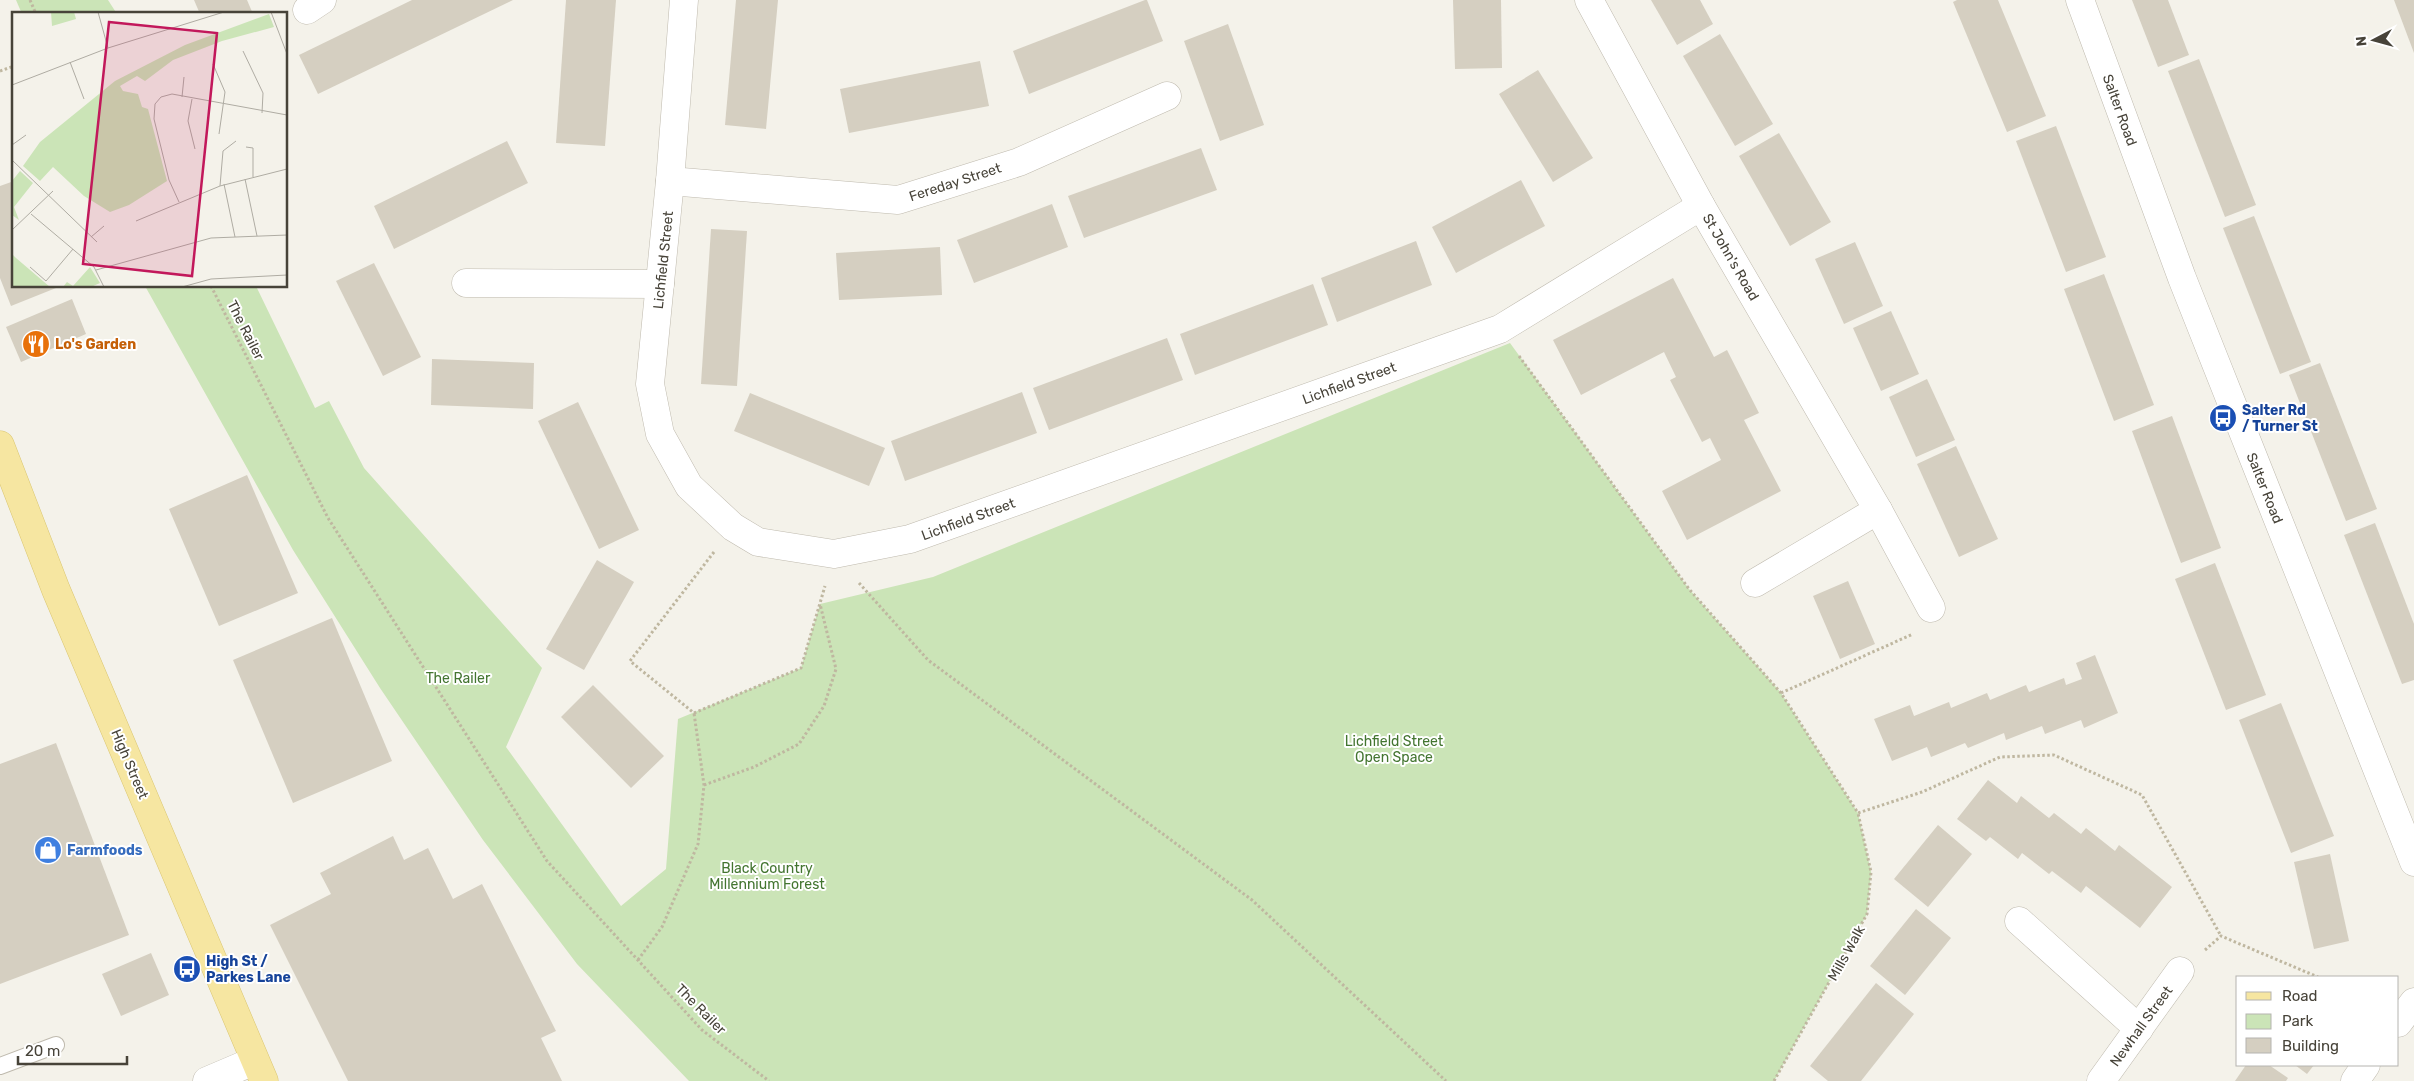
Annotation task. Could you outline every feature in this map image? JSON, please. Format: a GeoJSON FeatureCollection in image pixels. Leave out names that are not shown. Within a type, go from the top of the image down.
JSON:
{"type":"FeatureCollection","features":[{"type":"Feature","properties":{"kind":"main road","name":"High Street"},"geometry":{"type":"LineString","coordinates":[[0,445],[56,590],[259,1071]]}},
{"type":"Feature","properties":{"kind":"street","name":"Lichfield Street"},"geometry":{"type":"LineString","coordinates":[[684,0],[670,181],[650,384],[660,434],[689,486],[733,527],[758,542],[834,554],[910,539],[1500,328],[1701,206]]}},
{"type":"Feature","properties":{"kind":"street","name":"St John's Road"},"geometry":{"type":"LineString","coordinates":[[1590,0],[1701,206],[1878,510],[1931,608]]}},
{"type":"Feature","properties":{"kind":"street","name":"Salter Road"},"geometry":{"type":"LineString","coordinates":[[2080,0],[2182,278],[2414,862]]}},
{"type":"Feature","properties":{"kind":"street","name":"Fereday Street"},"geometry":{"type":"LineString","coordinates":[[670,181],[898,200],[1019,162],[1167,96]]}},
{"type":"Feature","properties":{"kind":"street"},"geometry":{"type":"LineString","coordinates":[[466,283],[660,284]]}},
{"type":"Feature","properties":{"kind":"street"},"geometry":{"type":"LineString","coordinates":[[1755,583],[1878,510]]}},
{"type":"Feature","properties":{"kind":"street"},"geometry":{"type":"LineString","coordinates":[[2019,921],[2139,1029]]}},
{"type":"Feature","properties":{"kind":"street","name":"Newhall Street"},"geometry":{"type":"LineString","coordinates":[[2101,1081],[2180,971]]}},
{"type":"Feature","properties":{"kind":"street"},"geometry":{"type":"LineString","coordinates":[[2399,1021],[2414,1002]]}},
{"type":"Feature","properties":{"kind":"street"},"geometry":{"type":"LineString","coordinates":[[2355,1081],[2365,1066]]}},
{"type":"Feature","properties":{"kind":"street"},"geometry":{"type":"LineString","coordinates":[[206,1081],[259,1071]]}},
{"type":"Feature","properties":{"kind":"lane"},"geometry":{"type":"LineString","coordinates":[[0,1066],[56,1045]]}},
{"type":"Feature","properties":{"kind":"path"},"geometry":{"type":"LineString","coordinates":[[30,0],[35,12]]}},
{"type":"Feature","properties":{"kind":"path"},"geometry":{"type":"LineString","coordinates":[[0,71],[12,67]]}},
{"type":"Feature","properties":{"kind":"path","name":"The Railer"},"geometry":{"type":"LineString","coordinates":[[212,288],[328,518],[547,861],[702,1030],[769,1081]]}},
{"type":"Feature","properties":{"kind":"path"},"geometry":{"type":"LineString","coordinates":[[1500,328],[1689,589],[1781,694],[1858,813],[1922,792],[2000,757],[2054,755],[2142,795],[2221,936],[2316,976]]}},
{"type":"Feature","properties":{"kind":"path"},"geometry":{"type":"LineString","coordinates":[[638,960],[662,927],[698,844],[704,786],[694,713],[630,660],[733,527]]}},
{"type":"Feature","properties":{"kind":"path"},"geometry":{"type":"LineString","coordinates":[[694,713],[801,668],[834,554]]}},
{"type":"Feature","properties":{"kind":"path"},"geometry":{"type":"LineString","coordinates":[[834,554],[928,660],[1252,900],[1446,1081]]}},
{"type":"Feature","properties":{"kind":"path"},"geometry":{"type":"LineString","coordinates":[[704,786],[754,767],[799,744],[824,706],[836,670],[820,604]]}},
{"type":"Feature","properties":{"kind":"path"},"geometry":{"type":"LineString","coordinates":[[1781,694],[1933,625],[1931,608]]}},
{"type":"Feature","properties":{"kind":"path","name":"Mills Walk"},"geometry":{"type":"LineString","coordinates":[[1774,1081],[1867,914],[1871,872],[1858,813]]}},
{"type":"Feature","properties":{"kind":"path"},"geometry":{"type":"LineString","coordinates":[[2180,971],[2221,936]]}},
{"type":"Feature","properties":{"kind":"green space"},"geometry":{"type":"Polygon","coordinates":[[[16,0],[108,0],[116,12],[21,12],[16,0]]]}},
{"type":"Feature","properties":{"kind":"green space","name":"Lichfield Street Open Space"},"geometry":{"type":"Polygon","coordinates":[[[146,288],[257,288],[315,408],[329,401],[364,468],[542,668],[506,747],[621,906],[666,869],[678,719],[801,668],[820,604],[933,577],[1510,343],[1689,589],[1781,693],[1858,813],[1871,872],[1867,914],[1774,1081],[689,1081],[577,964],[483,840],[380,688],[293,550],[146,288]]]}},
{"type":"Feature","properties":{"kind":"building"},"geometry":{"type":"Polygon","coordinates":[[[194,0],[247,0],[252,12],[199,12],[194,0]]]}},
{"type":"Feature","properties":{"kind":"building"},"geometry":{"type":"Polygon","coordinates":[[[412,0],[513,0],[318,94],[299,55],[412,0]]]}},
{"type":"Feature","properties":{"kind":"building"},"geometry":{"type":"Polygon","coordinates":[[[566,0],[616,0],[605,146],[556,143],[566,0]]]}},
{"type":"Feature","properties":{"kind":"building"},"geometry":{"type":"Polygon","coordinates":[[[736,0],[778,0],[766,129],[725,125],[736,0]]]}},
{"type":"Feature","properties":{"kind":"building"},"geometry":{"type":"Polygon","coordinates":[[[1147,0],[1163,41],[1029,94],[1013,51],[1147,0]]]}},
{"type":"Feature","properties":{"kind":"building"},"geometry":{"type":"Polygon","coordinates":[[[1453,0],[1501,0],[1502,68],[1455,69],[1453,0]]]}},
{"type":"Feature","properties":{"kind":"building"},"geometry":{"type":"Polygon","coordinates":[[[1651,0],[1700,0],[1713,24],[1677,45],[1651,0]]]}},
{"type":"Feature","properties":{"kind":"building"},"geometry":{"type":"Polygon","coordinates":[[[1957,0],[1998,0],[2046,116],[2007,132],[1953,2],[1957,0]]]}},
{"type":"Feature","properties":{"kind":"building"},"geometry":{"type":"Polygon","coordinates":[[[2132,0],[2168,0],[2189,55],[2158,67],[2132,0]]]}},
{"type":"Feature","properties":{"kind":"building"},"geometry":{"type":"Polygon","coordinates":[[[2394,0],[2414,0],[2414,53],[2394,0]]]}},
{"type":"Feature","properties":{"kind":"building"},"geometry":{"type":"Polygon","coordinates":[[[1228,24],[1264,125],[1220,141],[1184,41],[1228,24]]]}},
{"type":"Feature","properties":{"kind":"building"},"geometry":{"type":"Polygon","coordinates":[[[1720,34],[1773,124],[1735,146],[1683,56],[1720,34]]]}},
{"type":"Feature","properties":{"kind":"building"},"geometry":{"type":"Polygon","coordinates":[[[2199,59],[2256,205],[2225,217],[2168,71],[2199,59]]]}},
{"type":"Feature","properties":{"kind":"building"},"geometry":{"type":"Polygon","coordinates":[[[980,61],[989,106],[849,133],[840,89],[980,61]]]}},
{"type":"Feature","properties":{"kind":"building"},"geometry":{"type":"Polygon","coordinates":[[[1538,70],[1593,158],[1553,182],[1499,94],[1538,70]]]}},
{"type":"Feature","properties":{"kind":"building"},"geometry":{"type":"Polygon","coordinates":[[[2056,126],[2106,257],[2066,272],[2016,141],[2056,126]]]}},
{"type":"Feature","properties":{"kind":"building"},"geometry":{"type":"Polygon","coordinates":[[[1779,133],[1831,222],[1790,246],[1739,156],[1779,133]]]}},
{"type":"Feature","properties":{"kind":"building"},"geometry":{"type":"Polygon","coordinates":[[[507,141],[528,183],[394,249],[374,206],[507,141]]]}},
{"type":"Feature","properties":{"kind":"building"},"geometry":{"type":"Polygon","coordinates":[[[1201,148],[1217,190],[1084,238],[1068,196],[1201,148]]]}},
{"type":"Feature","properties":{"kind":"building"},"geometry":{"type":"Polygon","coordinates":[[[1521,180],[1545,226],[1456,273],[1432,227],[1521,180]]]}},
{"type":"Feature","properties":{"kind":"building"},"geometry":{"type":"Polygon","coordinates":[[[12,182],[12,288],[56,288],[11,306],[0,278],[0,186],[12,182]]]}},
{"type":"Feature","properties":{"kind":"building"},"geometry":{"type":"Polygon","coordinates":[[[1052,204],[1068,247],[974,283],[957,240],[1052,204]]]}},
{"type":"Feature","properties":{"kind":"building"},"geometry":{"type":"Polygon","coordinates":[[[2254,216],[2311,362],[2280,374],[2223,228],[2254,216]]]}},
{"type":"Feature","properties":{"kind":"building"},"geometry":{"type":"Polygon","coordinates":[[[711,229],[747,231],[737,386],[701,384],[711,229]]]}},
{"type":"Feature","properties":{"kind":"building"},"geometry":{"type":"Polygon","coordinates":[[[1416,241],[1432,285],[1337,322],[1321,278],[1416,241]]]}},
{"type":"Feature","properties":{"kind":"building"},"geometry":{"type":"Polygon","coordinates":[[[1855,242],[1883,306],[1844,324],[1815,259],[1855,242]]]}},
{"type":"Feature","properties":{"kind":"building"},"geometry":{"type":"Polygon","coordinates":[[[940,247],[942,295],[839,300],[836,253],[940,247]]]}},
{"type":"Feature","properties":{"kind":"building"},"geometry":{"type":"Polygon","coordinates":[[[374,263],[421,357],[383,376],[336,281],[374,263]]]}},
{"type":"Feature","properties":{"kind":"building"},"geometry":{"type":"Polygon","coordinates":[[[2104,274],[2154,405],[2114,421],[2064,289],[2104,274]]]}},
{"type":"Feature","properties":{"kind":"building"},"geometry":{"type":"Polygon","coordinates":[[[1673,278],[1714,357],[1727,350],[1759,413],[1744,420],[1781,491],[1687,540],[1662,491],[1721,460],[1710,438],[1702,442],[1670,380],[1676,377],[1664,352],[1581,395],[1553,340],[1673,278]]]}},
{"type":"Feature","properties":{"kind":"building"},"geometry":{"type":"Polygon","coordinates":[[[1313,284],[1328,325],[1195,375],[1180,334],[1313,284]]]}},
{"type":"Feature","properties":{"kind":"building"},"geometry":{"type":"Polygon","coordinates":[[[72,299],[86,334],[21,362],[6,327],[72,299]]]}},
{"type":"Feature","properties":{"kind":"building"},"geometry":{"type":"Polygon","coordinates":[[[1891,311],[1919,374],[1881,391],[1853,328],[1891,311]]]}},
{"type":"Feature","properties":{"kind":"building"},"geometry":{"type":"Polygon","coordinates":[[[1167,338],[1183,380],[1049,430],[1033,388],[1167,338]]]}},
{"type":"Feature","properties":{"kind":"building"},"geometry":{"type":"Polygon","coordinates":[[[432,359],[534,363],[533,409],[431,405],[432,359]]]}},
{"type":"Feature","properties":{"kind":"building"},"geometry":{"type":"Polygon","coordinates":[[[2320,363],[2377,509],[2346,521],[2289,375],[2320,363]]]}},
{"type":"Feature","properties":{"kind":"building"},"geometry":{"type":"Polygon","coordinates":[[[1927,379],[1955,440],[1916,457],[1889,397],[1927,379]]]}},
{"type":"Feature","properties":{"kind":"building"},"geometry":{"type":"Polygon","coordinates":[[[1022,392],[1037,433],[905,481],[891,441],[1022,392]]]}},
{"type":"Feature","properties":{"kind":"building"},"geometry":{"type":"Polygon","coordinates":[[[750,393],[885,448],[869,486],[734,431],[750,393]]]}},
{"type":"Feature","properties":{"kind":"building"},"geometry":{"type":"Polygon","coordinates":[[[578,402],[639,530],[599,549],[538,421],[578,402]]]}},
{"type":"Feature","properties":{"kind":"building"},"geometry":{"type":"Polygon","coordinates":[[[2172,416],[2221,548],[2181,563],[2132,431],[2172,416]]]}},
{"type":"Feature","properties":{"kind":"building"},"geometry":{"type":"Polygon","coordinates":[[[1956,446],[1998,539],[1959,557],[1917,464],[1956,446]]]}},
{"type":"Feature","properties":{"kind":"building"},"geometry":{"type":"Polygon","coordinates":[[[247,475],[298,593],[219,626],[169,509],[247,475]]]}},
{"type":"Feature","properties":{"kind":"building"},"geometry":{"type":"Polygon","coordinates":[[[2375,523],[2414,624],[2414,680],[2402,684],[2344,535],[2375,523]]]}},
{"type":"Feature","properties":{"kind":"building"},"geometry":{"type":"Polygon","coordinates":[[[597,560],[634,582],[584,670],[546,649],[597,560]]]}},
{"type":"Feature","properties":{"kind":"building"},"geometry":{"type":"Polygon","coordinates":[[[2215,563],[2266,695],[2226,710],[2175,579],[2215,563]]]}},
{"type":"Feature","properties":{"kind":"building"},"geometry":{"type":"Polygon","coordinates":[[[1848,581],[1875,644],[1840,659],[1813,596],[1848,581]]]}},
{"type":"Feature","properties":{"kind":"building"},"geometry":{"type":"Polygon","coordinates":[[[332,618],[392,761],[293,803],[233,660],[332,618]]]}},
{"type":"Feature","properties":{"kind":"building"},"geometry":{"type":"Polygon","coordinates":[[[2095,655],[2118,713],[2084,728],[2081,720],[2045,734],[2042,726],[2006,740],[2004,733],[1968,748],[1965,743],[1931,757],[1927,747],[1892,761],[1874,719],[1910,705],[1914,716],[1949,702],[1951,708],[1987,693],[1990,700],[2026,685],[2029,692],[2064,678],[2066,685],[2082,679],[2076,663],[2095,655]]]}},
{"type":"Feature","properties":{"kind":"building"},"geometry":{"type":"Polygon","coordinates":[[[593,685],[664,756],[631,788],[561,717],[593,685]]]}},
{"type":"Feature","properties":{"kind":"building"},"geometry":{"type":"Polygon","coordinates":[[[2281,703],[2334,836],[2291,853],[2239,720],[2281,703]]]}},
{"type":"Feature","properties":{"kind":"building","name":"Farmfoods"},"geometry":{"type":"Polygon","coordinates":[[[56,743],[129,935],[0,984],[0,764],[56,743]]]}},
{"type":"Feature","properties":{"kind":"building"},"geometry":{"type":"Polygon","coordinates":[[[1988,780],[2017,803],[2021,796],[2049,818],[2054,813],[2081,834],[2086,828],[2115,851],[2119,845],[2172,887],[2140,928],[2086,886],[2081,893],[2052,871],[2049,874],[2022,853],[2018,859],[1990,837],[1986,841],[1957,819],[1988,780]]]}},
{"type":"Feature","properties":{"kind":"building"},"geometry":{"type":"Polygon","coordinates":[[[1938,825],[1972,854],[1928,907],[1894,879],[1938,825]]]}},
{"type":"Feature","properties":{"kind":"building"},"geometry":{"type":"Polygon","coordinates":[[[393,836],[404,860],[428,848],[453,899],[482,884],[556,1031],[541,1038],[562,1081],[348,1081],[270,925],[331,894],[320,873],[393,836]]]}},
{"type":"Feature","properties":{"kind":"building"},"geometry":{"type":"Polygon","coordinates":[[[2330,854],[2349,941],[2314,949],[2294,862],[2330,854]]]}},
{"type":"Feature","properties":{"kind":"building"},"geometry":{"type":"Polygon","coordinates":[[[1916,909],[1951,938],[1905,995],[1870,966],[1916,909]]]}},
{"type":"Feature","properties":{"kind":"building"},"geometry":{"type":"Polygon","coordinates":[[[151,953],[169,995],[121,1016],[102,974],[151,953]]]}},
{"type":"Feature","properties":{"kind":"building"},"geometry":{"type":"Polygon","coordinates":[[[1876,983],[1914,1014],[1861,1081],[1828,1081],[1810,1066],[1876,983]]]}},
{"type":"Feature","properties":{"kind":"building"},"geometry":{"type":"Polygon","coordinates":[[[2245,1066],[2270,1066],[2288,1078],[2286,1081],[2235,1081],[2245,1066]]]}},
{"type":"Feature","properties":{"kind":"building"},"geometry":{"type":"Polygon","coordinates":[[[2296,1066],[2313,1066],[2307,1074],[2296,1066]]]}},
{"type":"Feature","properties":{"kind":"place","name":"Lo's Garden"},"geometry":{"type":"Point","coordinates":[36,344]}},
{"type":"Feature","properties":{"kind":"place","name":"Salter Rd / Turner St"},"geometry":{"type":"Point","coordinates":[2223,418]}},
{"type":"Feature","properties":{"kind":"place","name":"Farmfoods"},"geometry":{"type":"Point","coordinates":[48,850]}},
{"type":"Feature","properties":{"kind":"place","name":"High St / Parkes Lane"},"geometry":{"type":"Point","coordinates":[187,969]}},
{"type":"Feature","properties":{"kind":"park label","name":"Black Country Millennium Forest"},"geometry":{"type":"Point","coordinates":[767,876]}}]}
